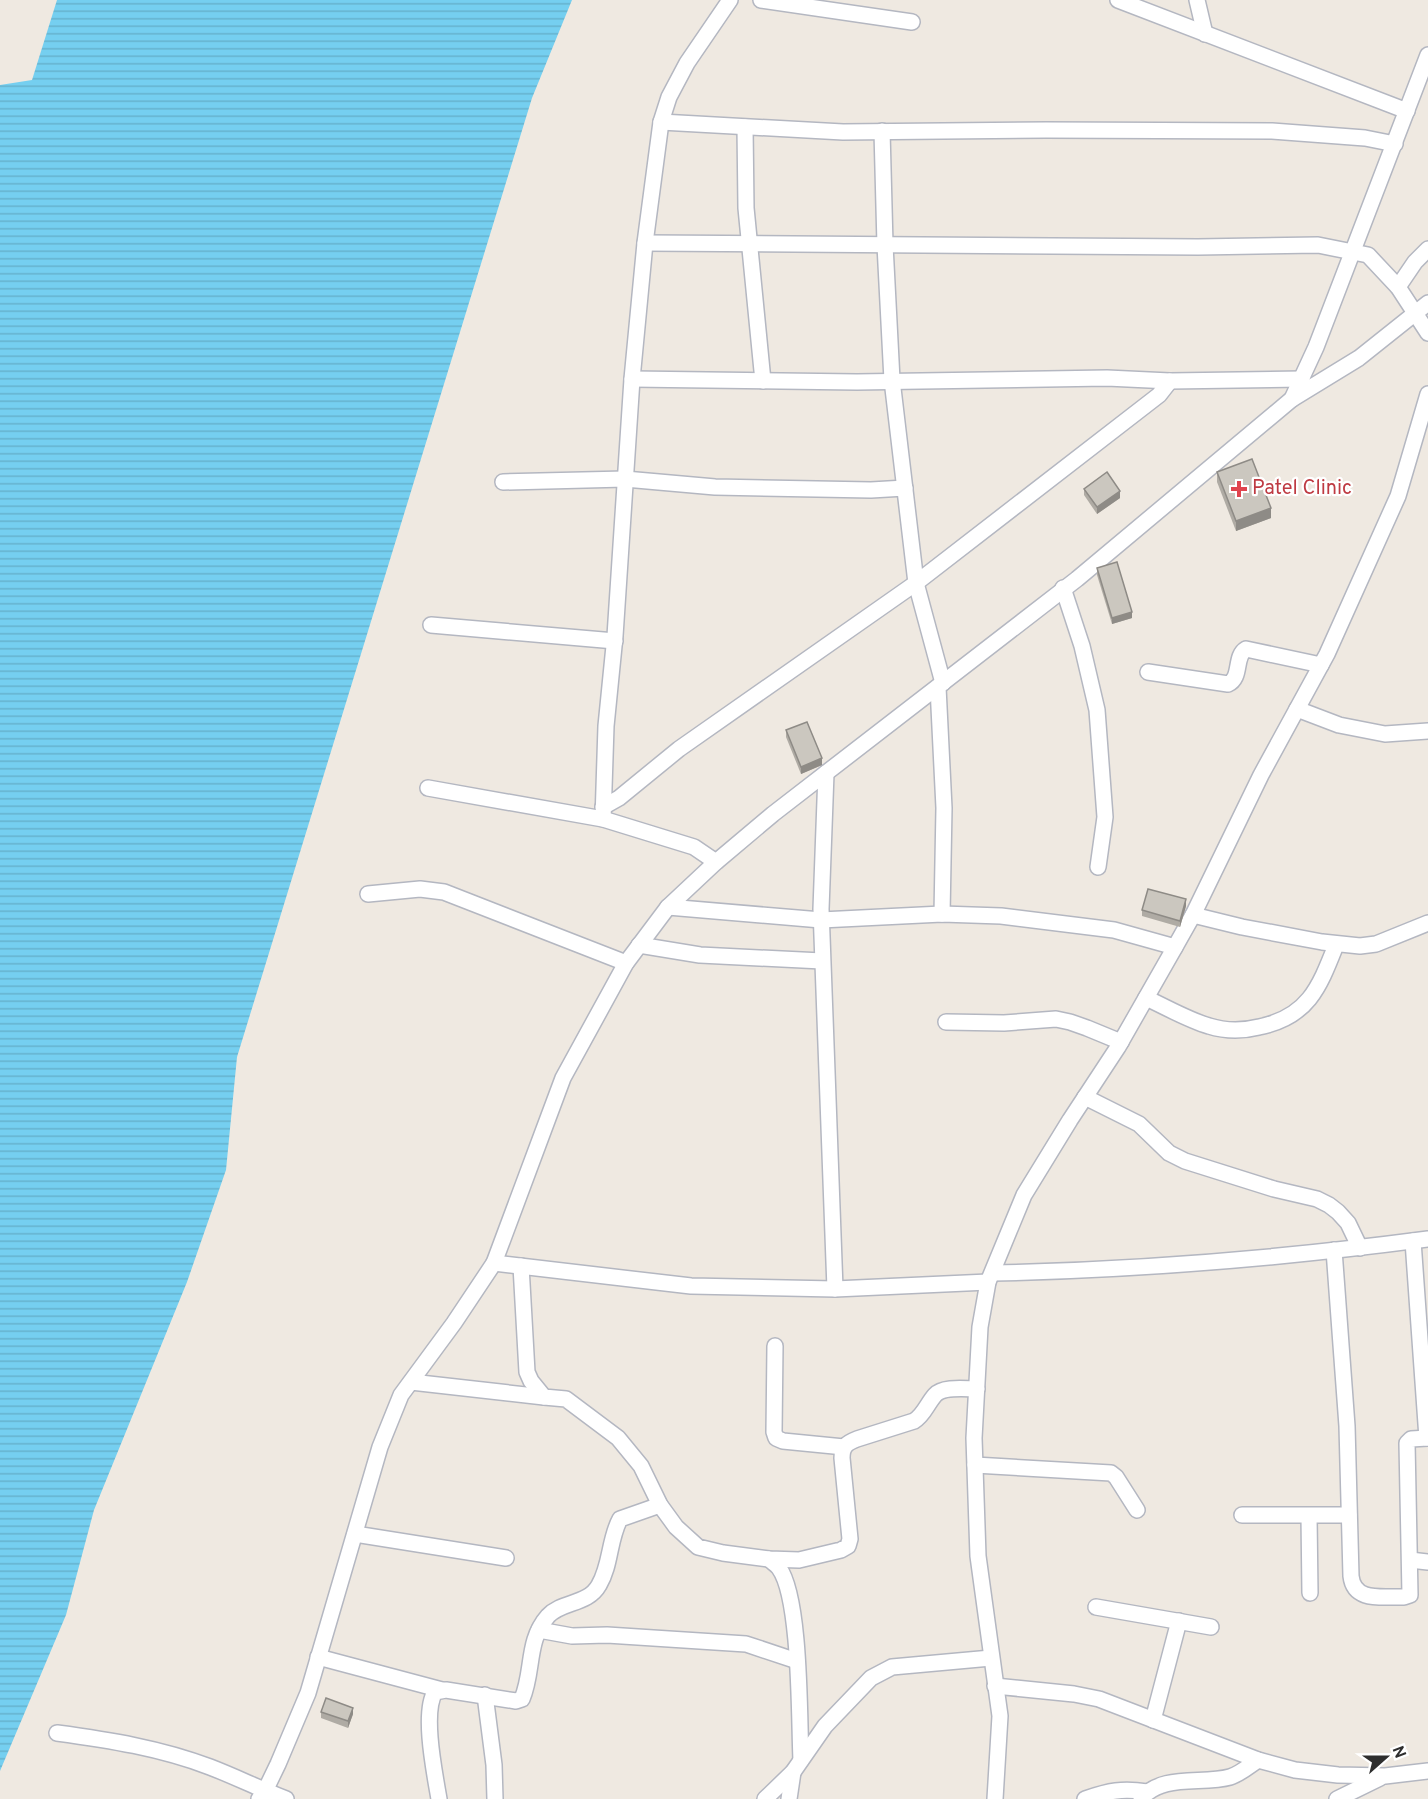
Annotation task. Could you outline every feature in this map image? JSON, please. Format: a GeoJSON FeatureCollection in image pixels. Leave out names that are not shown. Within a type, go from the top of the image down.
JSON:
{"type":"FeatureCollection","features":[{"type":"Feature","properties":{"kind":"street"},"geometry":{"type":"LineString","coordinates":[[603,813],[606,726],[615,641],[632,379],[645,243],[661,122],[669,97],[687,63],[730,0]]}},
{"type":"Feature","properties":{"kind":"street"},"geometry":{"type":"LineString","coordinates":[[760,0],[912,22]]}},
{"type":"Feature","properties":{"kind":"street"},"geometry":{"type":"LineString","coordinates":[[1118,0],[1407,111]]}},
{"type":"Feature","properties":{"kind":"street"},"geometry":{"type":"LineString","coordinates":[[1197,0],[1205,34]]}},
{"type":"Feature","properties":{"kind":"street"},"geometry":{"type":"LineString","coordinates":[[1292,399],[1353,251],[1428,55]]}},
{"type":"Feature","properties":{"kind":"street"},"geometry":{"type":"LineString","coordinates":[[661,122],[843,132],[1272,131],[1365,138],[1395,144]]}},
{"type":"Feature","properties":{"kind":"street"},"geometry":{"type":"LineString","coordinates":[[745,126],[746,208],[763,381]]}},
{"type":"Feature","properties":{"kind":"street"},"geometry":{"type":"LineString","coordinates":[[882,131],[892,380],[916,583],[940,685],[944,808],[942,914]]}},
{"type":"Feature","properties":{"kind":"street"},"geometry":{"type":"LineString","coordinates":[[1398,287],[1428,239]]}},
{"type":"Feature","properties":{"kind":"street"},"geometry":{"type":"LineString","coordinates":[[645,243],[1198,248],[1318,245],[1368,255],[1422,313],[1428,333]]}},
{"type":"Feature","properties":{"kind":"street"},"geometry":{"type":"LineString","coordinates":[[1415,262],[1428,249]]}},
{"type":"Feature","properties":{"kind":"street"},"geometry":{"type":"LineString","coordinates":[[262,1795],[308,1693],[380,1447],[401,1395],[454,1323],[494,1263],[563,1078],[626,963],[668,907],[716,862],[826,773],[1077,579],[1292,399],[1359,358],[1422,313],[1428,303]]}},
{"type":"Feature","properties":{"kind":"street"},"geometry":{"type":"LineString","coordinates":[[632,379],[857,382],[1107,378],[1170,381],[1302,379]]}},
{"type":"Feature","properties":{"kind":"street"},"geometry":{"type":"LineString","coordinates":[[603,813],[679,749],[916,583],[1159,395],[1170,381]]}},
{"type":"Feature","properties":{"kind":"street"},"geometry":{"type":"LineString","coordinates":[[995,1799],[1000,1716],[978,1556],[974,1438],[980,1327],[991,1278],[1024,1195],[1121,1042],[1193,915],[1261,775],[1321,665],[1398,496],[1428,394]]}},
{"type":"Feature","properties":{"kind":"street"},"geometry":{"type":"LineString","coordinates":[[503,482],[624,479],[715,487],[871,490],[905,488]]}},
{"type":"Feature","properties":{"kind":"street"},"geometry":{"type":"LineString","coordinates":[[1063,588],[1083,646],[1097,710],[1105,817],[1098,867]]}},
{"type":"Feature","properties":{"kind":"street"},"geometry":{"type":"LineString","coordinates":[[431,625],[615,641]]}},
{"type":"Feature","properties":{"kind":"street"},"geometry":{"type":"LineString","coordinates":[[1148,672],[1228,684],[1235,679],[1240,653],[1246,649],[1321,665]]}},
{"type":"Feature","properties":{"kind":"street"},"geometry":{"type":"LineString","coordinates":[[1297,709],[1340,725],[1385,734],[1428,731]]}},
{"type":"Feature","properties":{"kind":"street"},"geometry":{"type":"LineString","coordinates":[[826,773],[821,920],[835,1289]]}},
{"type":"Feature","properties":{"kind":"street"},"geometry":{"type":"LineString","coordinates":[[428,788],[603,813],[694,847],[716,862]]}},
{"type":"Feature","properties":{"kind":"street"},"geometry":{"type":"LineString","coordinates":[[368,894],[420,889],[444,892],[626,963]]}},
{"type":"Feature","properties":{"kind":"street"},"geometry":{"type":"LineString","coordinates":[[668,907],[821,920],[942,914],[1001,916],[1114,930],[1175,947]]}},
{"type":"Feature","properties":{"kind":"street"},"geometry":{"type":"LineString","coordinates":[[1193,915],[1336,945],[1360,946],[1376,944],[1428,923]]}},
{"type":"Feature","properties":{"kind":"street"},"geometry":{"type":"LineString","coordinates":[[639,945],[700,955],[822,961]]}},
{"type":"Feature","properties":{"kind":"street"},"geometry":{"type":"LineString","coordinates":[[1146,998],[1208,1026],[1224,1029],[1256,1028],[1278,1023],[1297,1013],[1310,999],[1336,945]]}},
{"type":"Feature","properties":{"kind":"street"},"geometry":{"type":"LineString","coordinates":[[946,1022],[1011,1023],[1056,1019],[1087,1028],[1121,1042]]}},
{"type":"Feature","properties":{"kind":"street"},"geometry":{"type":"LineString","coordinates":[[1085,1097],[1139,1124],[1164,1149],[1185,1161],[1274,1190],[1317,1199],[1329,1205],[1348,1223],[1360,1248]]}},
{"type":"Feature","properties":{"kind":"street"},"geometry":{"type":"LineString","coordinates":[[494,1263],[691,1286],[835,1289],[1210,1263],[1420,1240],[1428,1438],[1410,1439],[1407,1443],[1412,1589],[1409,1596],[1366,1596],[1358,1593],[1351,1583],[1347,1426],[1334,1250]]}},
{"type":"Feature","properties":{"kind":"street"},"geometry":{"type":"LineString","coordinates":[[521,1266],[527,1372],[544,1397]]}},
{"type":"Feature","properties":{"kind":"street"},"geometry":{"type":"LineString","coordinates":[[775,1346],[774,1432],[776,1438],[783,1441],[844,1447]]}},
{"type":"Feature","properties":{"kind":"street"},"geometry":{"type":"LineString","coordinates":[[411,1382],[566,1399],[618,1438],[641,1466],[660,1505],[676,1527],[698,1547],[769,1559],[800,1560],[833,1553],[848,1546],[850,1532],[842,1458],[844,1447],[849,1442],[914,1422],[920,1418],[939,1392],[977,1389]]}},
{"type":"Feature","properties":{"kind":"street"},"geometry":{"type":"LineString","coordinates":[[975,1465],[1111,1473],[1137,1510]]}},
{"type":"Feature","properties":{"kind":"street"},"geometry":{"type":"LineString","coordinates":[[318,1657],[442,1690],[516,1701],[522,1699],[532,1646],[550,1614],[595,1591],[605,1572],[620,1519],[660,1505]]}},
{"type":"Feature","properties":{"kind":"street"},"geometry":{"type":"LineString","coordinates":[[1242,1515],[1349,1515]]}},
{"type":"Feature","properties":{"kind":"street"},"geometry":{"type":"LineString","coordinates":[[1309,1516],[1310,1593]]}},
{"type":"Feature","properties":{"kind":"street"},"geometry":{"type":"LineString","coordinates":[[355,1534],[506,1558]]}},
{"type":"Feature","properties":{"kind":"street"},"geometry":{"type":"LineString","coordinates":[[769,1559],[779,1569],[792,1604],[797,1661],[797,1766],[789,1799]]}},
{"type":"Feature","properties":{"kind":"street"},"geometry":{"type":"LineString","coordinates":[[1410,1560],[1428,1562]]}},
{"type":"Feature","properties":{"kind":"street"},"geometry":{"type":"LineString","coordinates":[[1096,1607],[1211,1627]]}},
{"type":"Feature","properties":{"kind":"street"},"geometry":{"type":"LineString","coordinates":[[1153,1720],[1179,1621]]}},
{"type":"Feature","properties":{"kind":"street"},"geometry":{"type":"LineString","coordinates":[[539,1630],[572,1636],[607,1635],[746,1644],[797,1661]]}},
{"type":"Feature","properties":{"kind":"street"},"geometry":{"type":"LineString","coordinates":[[765,1799],[797,1766],[825,1726],[872,1678],[892,1667],[991,1658]]}},
{"type":"Feature","properties":{"kind":"street"},"geometry":{"type":"LineString","coordinates":[[995,1686],[1099,1699],[1258,1760],[1295,1770],[1338,1775],[1385,1776],[1428,1771]]}},
{"type":"Feature","properties":{"kind":"street"},"geometry":{"type":"LineString","coordinates":[[439,1799],[431,1747],[430,1702],[435,1692],[442,1690]]}},
{"type":"Feature","properties":{"kind":"street"},"geometry":{"type":"LineString","coordinates":[[485,1695],[494,1765],[495,1799]]}},
{"type":"Feature","properties":{"kind":"street"},"geometry":{"type":"LineString","coordinates":[[57,1733],[126,1743],[171,1755],[211,1767],[262,1795],[286,1799]]}},
{"type":"Feature","properties":{"kind":"street"},"geometry":{"type":"LineString","coordinates":[[1085,1799],[1113,1790],[1131,1789],[1144,1796],[1172,1783],[1227,1778],[1258,1760]]}},
{"type":"Feature","properties":{"kind":"street"},"geometry":{"type":"LineString","coordinates":[[1337,1799],[1385,1776]]}},
{"type":"Feature","properties":{"kind":"water"},"geometry":{"type":"Polygon","coordinates":[[[57,0],[572,0],[532,98],[237,1057],[226,1170],[187,1282],[94,1510],[66,1615],[0,1771],[0,85],[32,80],[57,0]]]}},
{"type":"Feature","properties":{"kind":"building"},"geometry":{"type":"Polygon","coordinates":[[[1252,459],[1271,508],[1236,521],[1217,472],[1252,459]]]}},
{"type":"Feature","properties":{"kind":"building"},"geometry":{"type":"Polygon","coordinates":[[[1107,472],[1120,491],[1097,507],[1084,489],[1107,472]]]}},
{"type":"Feature","properties":{"kind":"building"},"geometry":{"type":"Polygon","coordinates":[[[1117,562],[1132,612],[1112,618],[1097,568],[1117,562]]]}},
{"type":"Feature","properties":{"kind":"building"},"geometry":{"type":"Polygon","coordinates":[[[807,722],[822,758],[801,767],[786,730],[807,722]]]}},
{"type":"Feature","properties":{"kind":"building"},"geometry":{"type":"Polygon","coordinates":[[[1148,889],[1186,899],[1180,921],[1142,910],[1148,889]]]}},
{"type":"Feature","properties":{"kind":"building"},"geometry":{"type":"Polygon","coordinates":[[[326,1698],[353,1708],[348,1721],[321,1712],[326,1698]]]}},
{"type":"Feature","properties":{"kind":"place","name":"Patel Clinic"},"geometry":{"type":"Point","coordinates":[1239,489]}}]}
